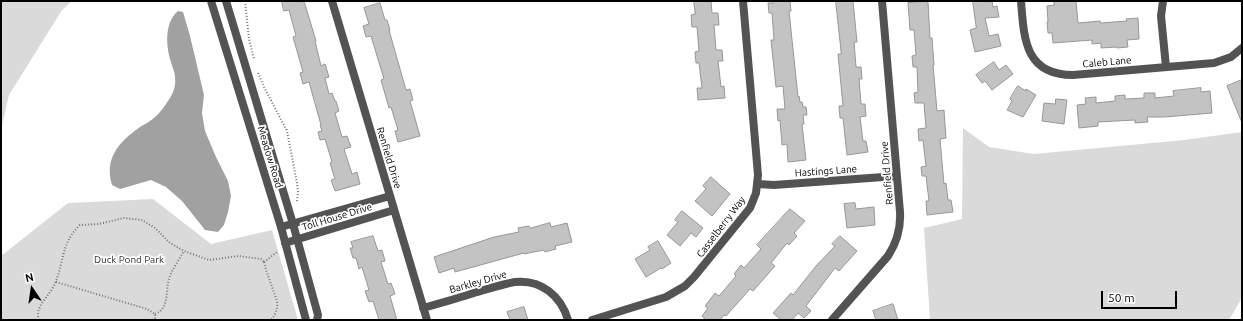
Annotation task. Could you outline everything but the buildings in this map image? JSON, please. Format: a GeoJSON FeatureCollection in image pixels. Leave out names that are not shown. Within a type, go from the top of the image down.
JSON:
{"type":"FeatureCollection","features":[{"type":"Feature","properties":{"kind":"street","name":"Meadow Road"},"geometry":{"type":"LineString","coordinates":[[211,1],[281,227],[306,320]]}},
{"type":"Feature","properties":{"kind":"street","name":"Meadow Road"},"geometry":{"type":"LineString","coordinates":[[226,1],[298,239],[318,315],[317,320]]}},
{"type":"Feature","properties":{"kind":"street","name":"Renfield Drive"},"geometry":{"type":"LineString","coordinates":[[332,1],[427,320]]}},
{"type":"Feature","properties":{"kind":"street","name":"Casselberry Way"},"geometry":{"type":"LineString","coordinates":[[592,320],[666,297],[683,288],[694,277],[748,211],[754,199],[758,184],[743,1]]}},
{"type":"Feature","properties":{"kind":"street","name":"Renfield Drive"},"geometry":{"type":"LineString","coordinates":[[835,319],[888,256],[898,233],[900,220],[882,1]]}},
{"type":"Feature","properties":{"kind":"street","name":"Caleb Lane"},"geometry":{"type":"LineString","coordinates":[[1021,1],[1026,45],[1032,56],[1050,70],[1061,74],[1073,75],[1218,63],[1231,57],[1242,48]]}},
{"type":"Feature","properties":{"kind":"street"},"geometry":{"type":"LineString","coordinates":[[1163,1],[1162,16],[1166,67]]}},
{"type":"Feature","properties":{"kind":"street","name":"Hastings Lane"},"geometry":{"type":"LineString","coordinates":[[758,184],[774,186],[897,176]]}},
{"type":"Feature","properties":{"kind":"street","name":"Toll House Drive"},"geometry":{"type":"LineString","coordinates":[[281,227],[390,196]]}},
{"type":"Feature","properties":{"kind":"street","name":"Toll House Drive"},"geometry":{"type":"LineString","coordinates":[[285,243],[394,210]]}},
{"type":"Feature","properties":{"kind":"street","name":"Barkley Drive"},"geometry":{"type":"LineString","coordinates":[[423,308],[508,284],[524,282],[540,286],[554,295],[561,304],[568,320]]}},
{"type":"Feature","properties":{"kind":"path"},"geometry":{"type":"LineString","coordinates":[[245,1],[249,39],[255,62]]}},
{"type":"Feature","properties":{"kind":"path"},"geometry":{"type":"LineString","coordinates":[[257,71],[287,131],[297,183],[297,206]]}},
{"type":"Feature","properties":{"kind":"path"},"geometry":{"type":"LineString","coordinates":[[39,320],[37,316],[40,306],[56,282],[62,256],[73,231],[80,225],[99,224],[124,218],[142,220],[155,228],[170,243],[184,251],[209,260],[238,256],[261,259],[264,262],[278,306],[277,311],[271,320]]}},
{"type":"Feature","properties":{"kind":"path"},"geometry":{"type":"LineString","coordinates":[[154,314],[163,309],[169,278],[184,251]]}},
{"type":"Feature","properties":{"kind":"path"},"geometry":{"type":"LineString","coordinates":[[264,262],[277,252]]}},
{"type":"Feature","properties":{"kind":"path"},"geometry":{"type":"LineString","coordinates":[[56,282],[142,307],[154,314],[155,320]]}},
{"type":"Feature","properties":{"kind":"green space"},"geometry":{"type":"Polygon","coordinates":[[[1,1],[72,1],[62,10],[9,95],[1,129],[1,1]]]}},
{"type":"Feature","properties":{"kind":"green space"},"geometry":{"type":"Polygon","coordinates":[[[963,128],[989,147],[1034,154],[1184,140],[1242,132],[1242,298],[1229,320],[930,320],[924,228],[962,219],[963,128]]]}},
{"type":"Feature","properties":{"kind":"green space","name":"Duck Pond Park"},"geometry":{"type":"Polygon","coordinates":[[[153,199],[211,244],[272,230],[298,320],[1,320],[1,256],[68,203],[153,199]]]}},
{"type":"Feature","properties":{"kind":"shaded area"},"geometry":{"type":"Polygon","coordinates":[[[178,11],[183,12],[204,95],[202,113],[205,131],[228,181],[231,196],[224,225],[218,232],[205,230],[182,201],[166,187],[151,180],[120,189],[112,185],[110,175],[112,159],[120,145],[132,133],[152,120],[173,93],[175,75],[169,56],[167,35],[170,22],[178,11]]]}}]}
